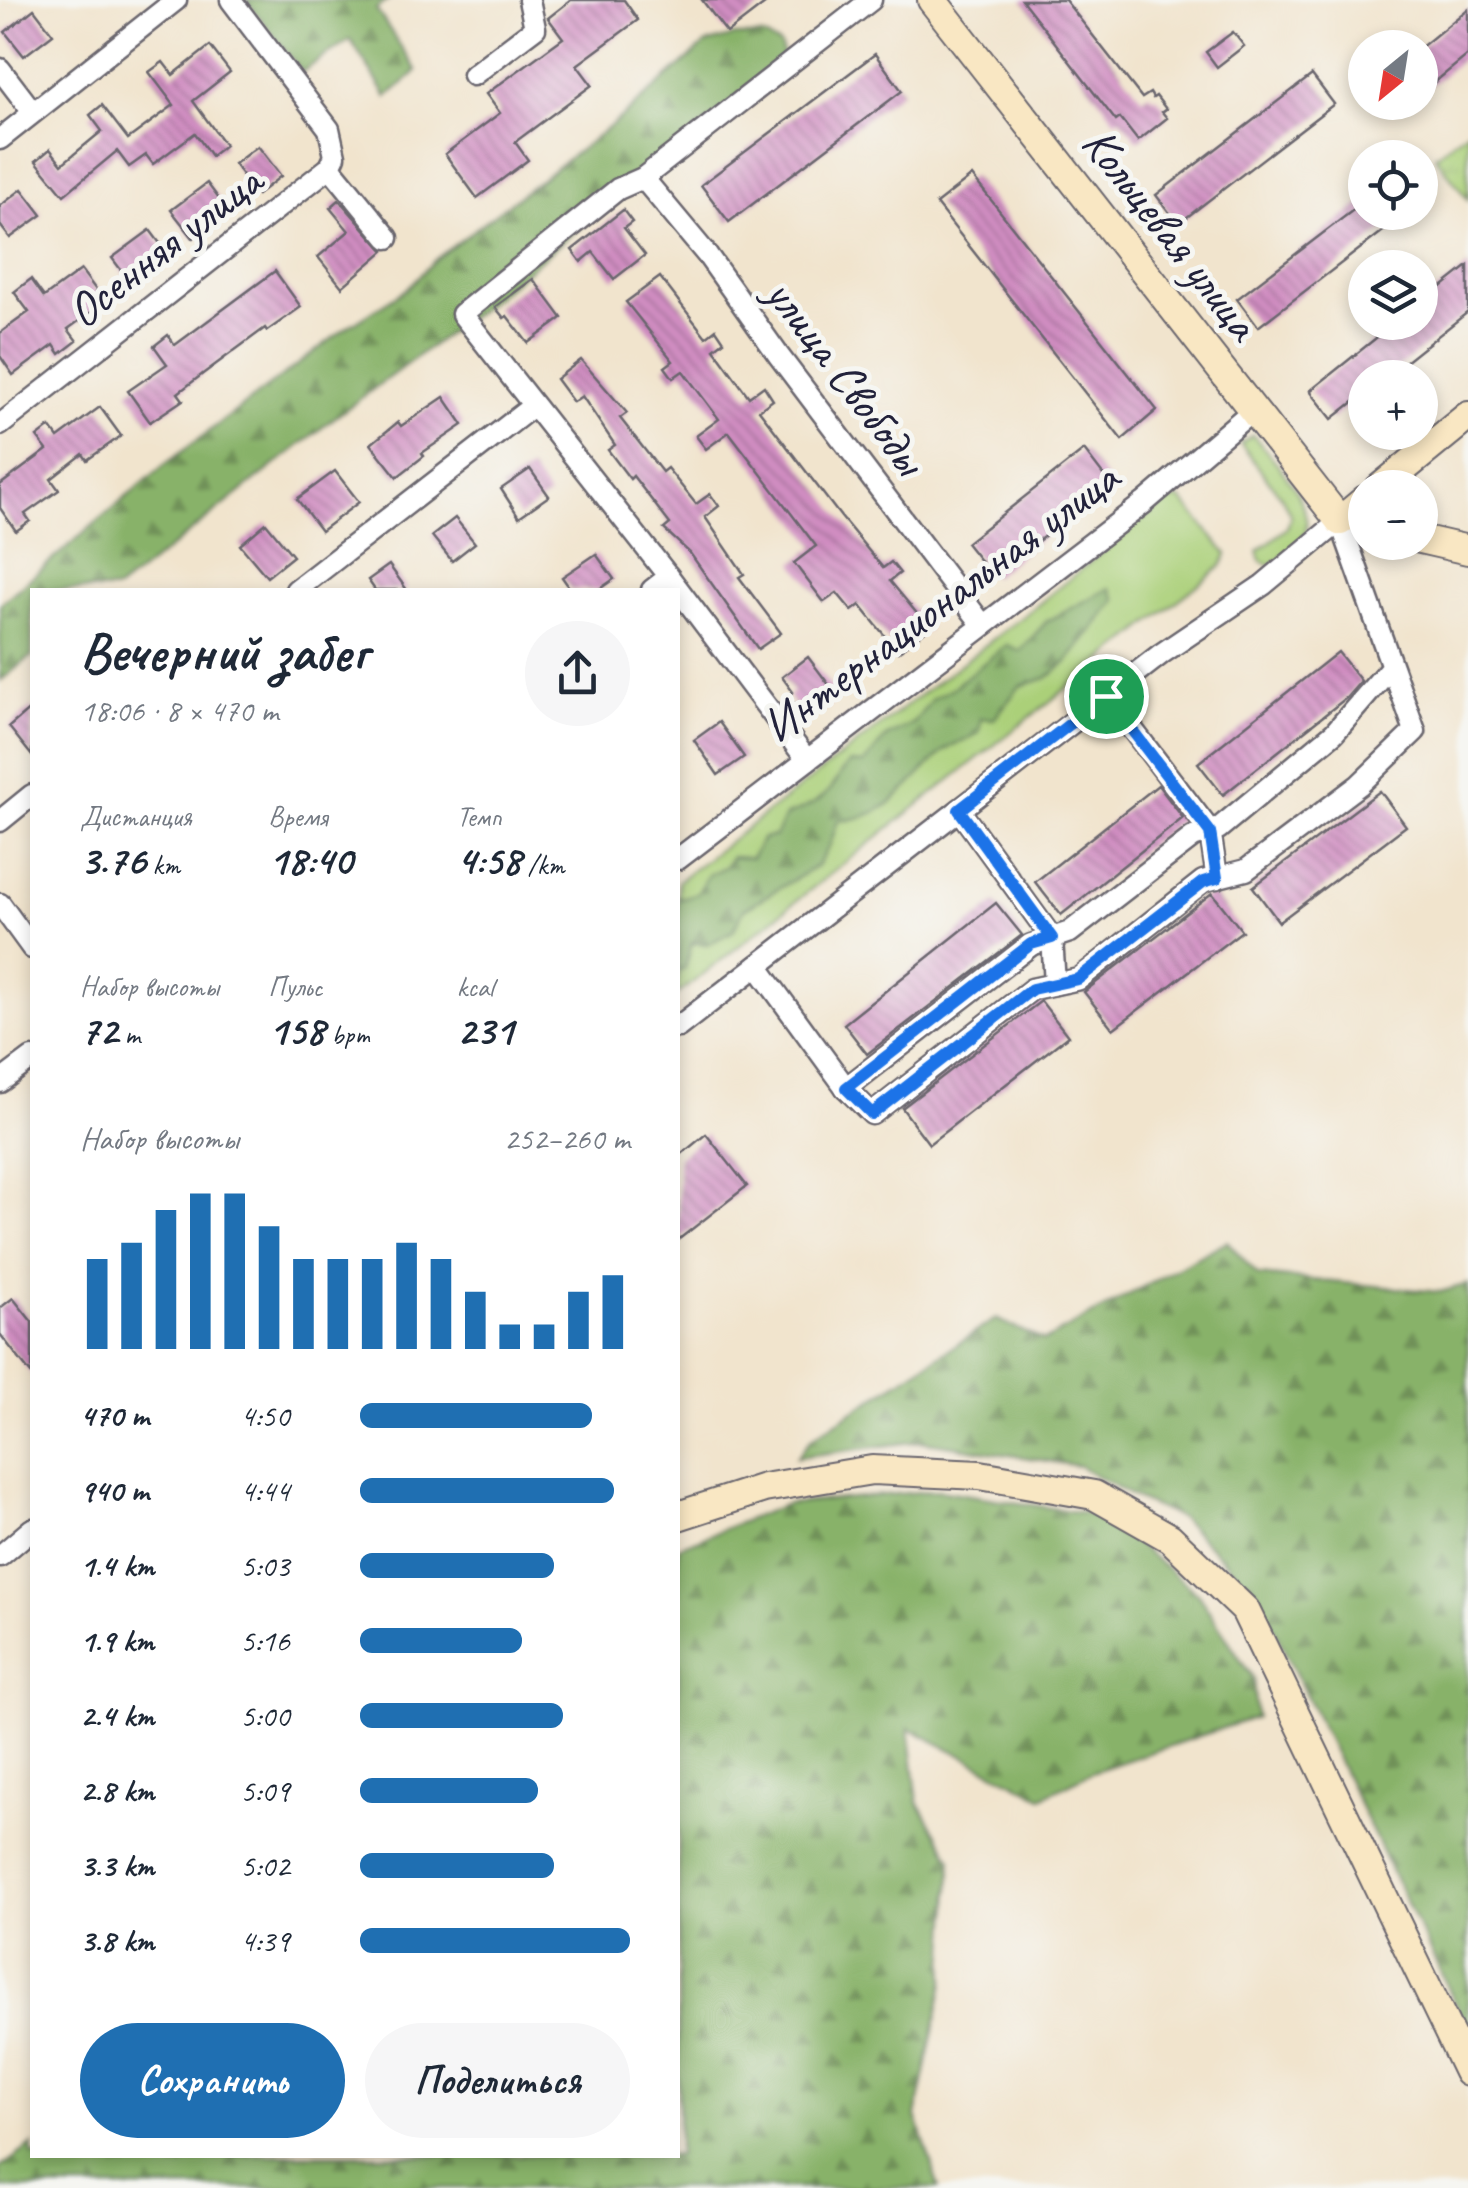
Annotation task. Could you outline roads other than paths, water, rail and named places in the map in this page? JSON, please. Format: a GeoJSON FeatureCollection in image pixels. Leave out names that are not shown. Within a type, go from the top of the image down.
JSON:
{"type":"FeatureCollection","features":[{"type":"Feature","properties":{"kind":"street"},"geometry":{"type":"LineString","coordinates":[[0,139],[176,0]]}},
{"type":"Feature","properties":{"kind":"street"},"geometry":{"type":"LineString","coordinates":[[231,0],[329,130],[335,156],[330,167],[388,238]]}},
{"type":"Feature","properties":{"kind":"street"},"geometry":{"type":"LineString","coordinates":[[473,74],[535,28],[529,0]]}},
{"type":"Feature","properties":{"kind":"street"},"geometry":{"type":"LineString","coordinates":[[661,583],[462,314],[618,189],[643,178],[871,0]]}},
{"type":"Feature","properties":{"kind":"street","name":"Кольцевая улица"},"geometry":{"type":"LineString","coordinates":[[932,0],[1252,411],[1348,519]]}},
{"type":"Feature","properties":{"kind":"street"},"geometry":{"type":"LineString","coordinates":[[0,68],[32,111]]}},
{"type":"Feature","properties":{"kind":"street","name":"Осенняя улица"},"geometry":{"type":"LineString","coordinates":[[0,425],[330,167]]}},
{"type":"Feature","properties":{"kind":"street","name":"улица Свободы"},"geometry":{"type":"LineString","coordinates":[[643,178],[708,256],[982,624]]}},
{"type":"Feature","properties":{"kind":"street"},"geometry":{"type":"LineString","coordinates":[[299,588],[533,406]]}},
{"type":"Feature","properties":{"kind":"street","name":"Интернациональная улица"},"geometry":{"type":"LineString","coordinates":[[680,858],[1144,503],[1252,411]]}},
{"type":"Feature","properties":{"kind":"street"},"geometry":{"type":"LineString","coordinates":[[1402,470],[1468,416]]}},
{"type":"Feature","properties":{"kind":"street"},"geometry":{"type":"LineString","coordinates":[[680,1025],[1161,654],[1348,526]]}},
{"type":"Feature","properties":{"kind":"street"},"geometry":{"type":"LineString","coordinates":[[1438,543],[1468,550]]}},
{"type":"Feature","properties":{"kind":"street"},"geometry":{"type":"LineString","coordinates":[[757,966],[846,1088],[872,1114],[1032,989],[1078,979],[1203,882],[1246,870],[1360,785],[1415,731],[1391,667],[1362,560]]}},
{"type":"Feature","properties":{"kind":"street"},"geometry":{"type":"LineString","coordinates":[[680,606],[808,760]]}},
{"type":"Feature","properties":{"kind":"street"},"geometry":{"type":"LineString","coordinates":[[846,1088],[1031,944],[1070,932],[1193,837],[1218,828],[1334,733],[1391,667]]}},
{"type":"Feature","properties":{"kind":"street"},"geometry":{"type":"LineString","coordinates":[[1106,696],[1210,832],[1217,878]]}},
{"type":"Feature","properties":{"kind":"street"},"geometry":{"type":"LineString","coordinates":[[0,820],[30,797]]}},
{"type":"Feature","properties":{"kind":"street"},"geometry":{"type":"LineString","coordinates":[[959,810],[1052,938],[1054,984]]}},
{"type":"Feature","properties":{"kind":"street"},"geometry":{"type":"LineString","coordinates":[[0,904],[30,945]]}},
{"type":"Feature","properties":{"kind":"street"},"geometry":{"type":"LineString","coordinates":[[0,1082],[30,1060]]}},
{"type":"Feature","properties":{"kind":"street"},"geometry":{"type":"LineString","coordinates":[[680,1515],[764,1488],[872,1470],[980,1474],[1094,1495],[1170,1538],[1244,1610],[1468,2072]]}},
{"type":"Feature","properties":{"kind":"street"},"geometry":{"type":"LineString","coordinates":[[1,1553],[30,1531]]}}]}
